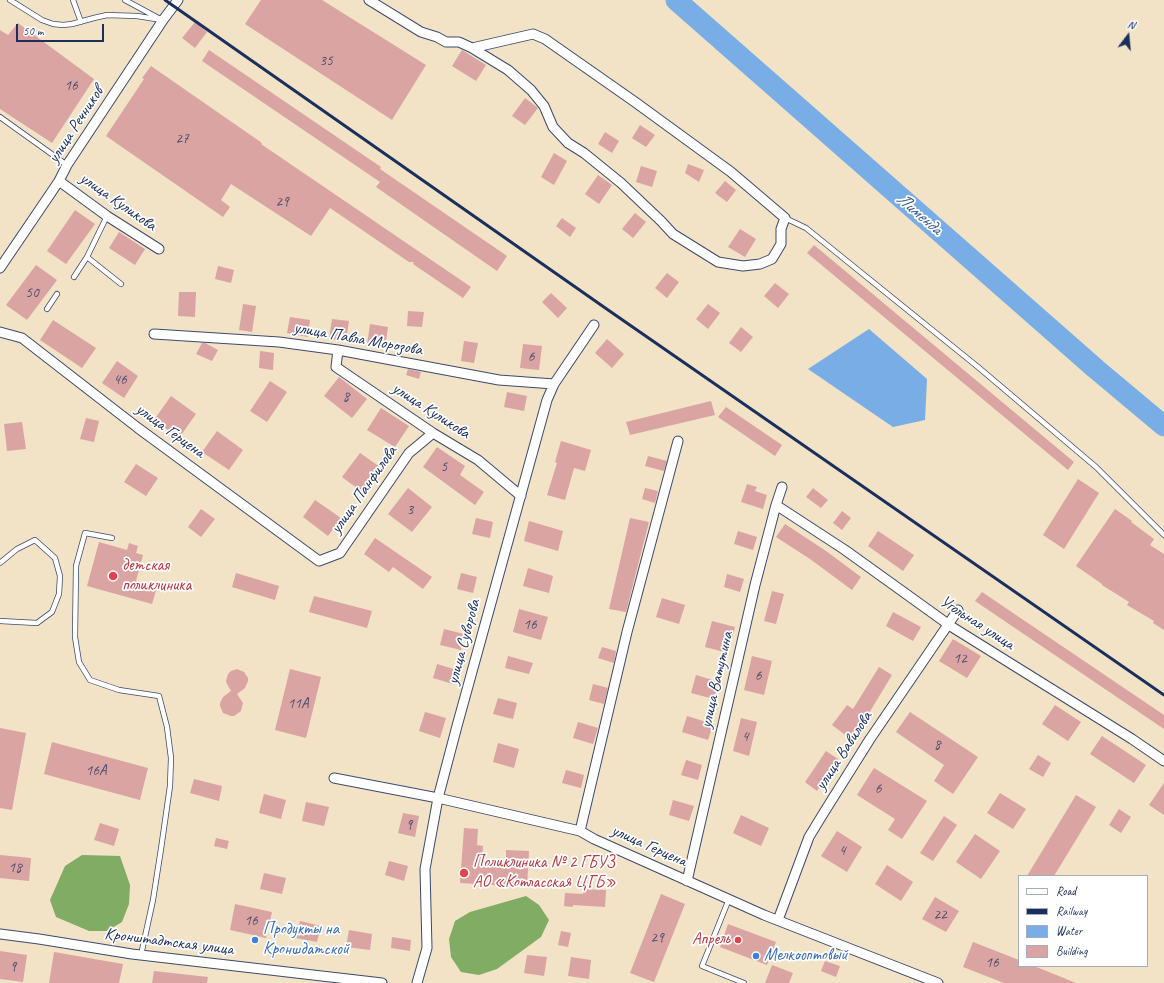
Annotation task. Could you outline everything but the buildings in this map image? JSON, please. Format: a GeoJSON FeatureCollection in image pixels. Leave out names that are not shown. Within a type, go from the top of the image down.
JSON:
{"type":"FeatureCollection","features":[{"type":"Feature","properties":{"kind":"street","name":"улица Речников"},"geometry":{"type":"LineString","coordinates":[[0,268],[59,181],[67,165],[163,20],[178,0]]}},
{"type":"Feature","properties":{"kind":"street"},"geometry":{"type":"LineString","coordinates":[[368,0],[421,32],[446,42],[459,42],[472,48],[508,70],[531,90],[544,106],[553,127],[568,143],[584,153],[621,183],[661,220],[672,234],[718,262],[743,266],[760,264],[772,259],[780,244],[781,229],[785,218],[731,172],[635,102],[545,39],[533,34],[472,48]]}},
{"type":"Feature","properties":{"kind":"street","name":"улица Куликова"},"geometry":{"type":"LineString","coordinates":[[59,181],[107,216],[159,249]]}},
{"type":"Feature","properties":{"kind":"street","name":"улица Суворова"},"geometry":{"type":"LineString","coordinates":[[417,983],[427,948],[425,869],[438,798],[547,400],[554,384],[594,325]]}},
{"type":"Feature","properties":{"kind":"street","name":"улица Герцена"},"geometry":{"type":"LineString","coordinates":[[0,332],[22,338],[138,428],[319,561]]}},
{"type":"Feature","properties":{"kind":"street","name":"улица Павла Морозова"},"geometry":{"type":"LineString","coordinates":[[154,334],[279,342],[338,350],[499,380],[554,384]]}},
{"type":"Feature","properties":{"kind":"street","name":"улица Куликова"},"geometry":{"type":"LineString","coordinates":[[338,350],[336,367],[433,433],[478,460],[521,496]]}},
{"type":"Feature","properties":{"kind":"street","name":"улица Панфилова"},"geometry":{"type":"LineString","coordinates":[[319,561],[340,553],[409,453],[433,433]]}},
{"type":"Feature","properties":{"kind":"street"},"geometry":{"type":"LineString","coordinates":[[580,831],[627,632],[678,441]]}},
{"type":"Feature","properties":{"kind":"street","name":"улица Ватутина"},"geometry":{"type":"LineString","coordinates":[[687,881],[755,585],[782,487]]}},
{"type":"Feature","properties":{"kind":"street","name":"Угольная улица"},"geometry":{"type":"LineString","coordinates":[[776,505],[845,550],[948,624],[1132,739],[1164,761]]}},
{"type":"Feature","properties":{"kind":"street","name":"улица Вавилова"},"geometry":{"type":"LineString","coordinates":[[778,920],[810,838],[820,820],[870,739],[958,610]]}},
{"type":"Feature","properties":{"kind":"street","name":"улица Герцена"},"geometry":{"type":"LineString","coordinates":[[334,778],[438,798],[580,831],[594,839],[687,881],[778,920],[938,983]]}},
{"type":"Feature","properties":{"kind":"street","name":"Кронштадтская улица"},"geometry":{"type":"LineString","coordinates":[[0,934],[141,955],[382,983]]}},
{"type":"Feature","properties":{"kind":"lane"},"geometry":{"type":"LineString","coordinates":[[10,0],[42,20],[53,24],[72,24],[107,15],[137,16],[163,20]]}},
{"type":"Feature","properties":{"kind":"lane"},"geometry":{"type":"LineString","coordinates":[[73,0],[81,22]]}},
{"type":"Feature","properties":{"kind":"lane"},"geometry":{"type":"LineString","coordinates":[[125,0],[163,20]]}},
{"type":"Feature","properties":{"kind":"lane"},"geometry":{"type":"LineString","coordinates":[[0,117],[67,165]]}},
{"type":"Feature","properties":{"kind":"lane"},"geometry":{"type":"LineString","coordinates":[[74,277],[107,216]]}},
{"type":"Feature","properties":{"kind":"lane"},"geometry":{"type":"LineString","coordinates":[[785,218],[806,228],[978,367],[1096,467],[1164,535]]}},
{"type":"Feature","properties":{"kind":"lane"},"geometry":{"type":"LineString","coordinates":[[86,257],[121,284]]}},
{"type":"Feature","properties":{"kind":"lane"},"geometry":{"type":"LineString","coordinates":[[47,310],[57,294]]}},
{"type":"Feature","properties":{"kind":"lane"},"geometry":{"type":"LineString","coordinates":[[112,538],[85,533],[76,566],[75,637],[79,662],[90,680],[119,690],[159,696],[167,727],[171,758],[170,786],[153,900],[141,955]]}},
{"type":"Feature","properties":{"kind":"lane"},"geometry":{"type":"LineString","coordinates":[[0,563],[17,549],[35,540],[56,558],[60,576],[59,594],[52,612],[37,623],[0,621]]}},
{"type":"Feature","properties":{"kind":"lane"},"geometry":{"type":"LineString","coordinates":[[729,899],[702,966],[744,983]]}},
{"type":"Feature","properties":{"kind":"green space"},"geometry":{"type":"Polygon","coordinates":[[[82,855],[120,856],[130,885],[129,904],[122,922],[107,931],[89,931],[56,917],[50,900],[65,866],[82,855]]]}},
{"type":"Feature","properties":{"kind":"green space"},"geometry":{"type":"Polygon","coordinates":[[[526,896],[539,905],[549,920],[541,937],[497,969],[479,975],[461,972],[451,957],[449,939],[455,921],[470,912],[526,896]]]}},
{"type":"Feature","properties":{"kind":"water"},"geometry":{"type":"Polygon","coordinates":[[[869,329],[927,379],[925,420],[893,427],[808,369],[869,329]]]}},
{"type":"Feature","properties":{"kind":"waterway","name":"Лименда"},"geometry":{"type":"LineString","coordinates":[[676,0],[1096,369],[1164,426]]}},
{"type":"Feature","properties":{"kind":"railway"},"geometry":{"type":"LineString","coordinates":[[165,0],[611,312],[1164,695]]}},
{"type":"Feature","properties":{"kind":"place","name":"детская поликлиника"},"geometry":{"type":"Point","coordinates":[113,576]}},
{"type":"Feature","properties":{"kind":"place","name":"Поликлиника № 2 ГБУЗ АО «Котласская ЦГБ»"},"geometry":{"type":"Point","coordinates":[464,873]}},
{"type":"Feature","properties":{"kind":"place","name":"Продукты на Кроншдатской"},"geometry":{"type":"Point","coordinates":[255,940]}},
{"type":"Feature","properties":{"kind":"place","name":"Апрель"},"geometry":{"type":"Point","coordinates":[738,940]}},
{"type":"Feature","properties":{"kind":"place","name":"Мелкооптовый"},"geometry":{"type":"Point","coordinates":[756,956]}}]}
